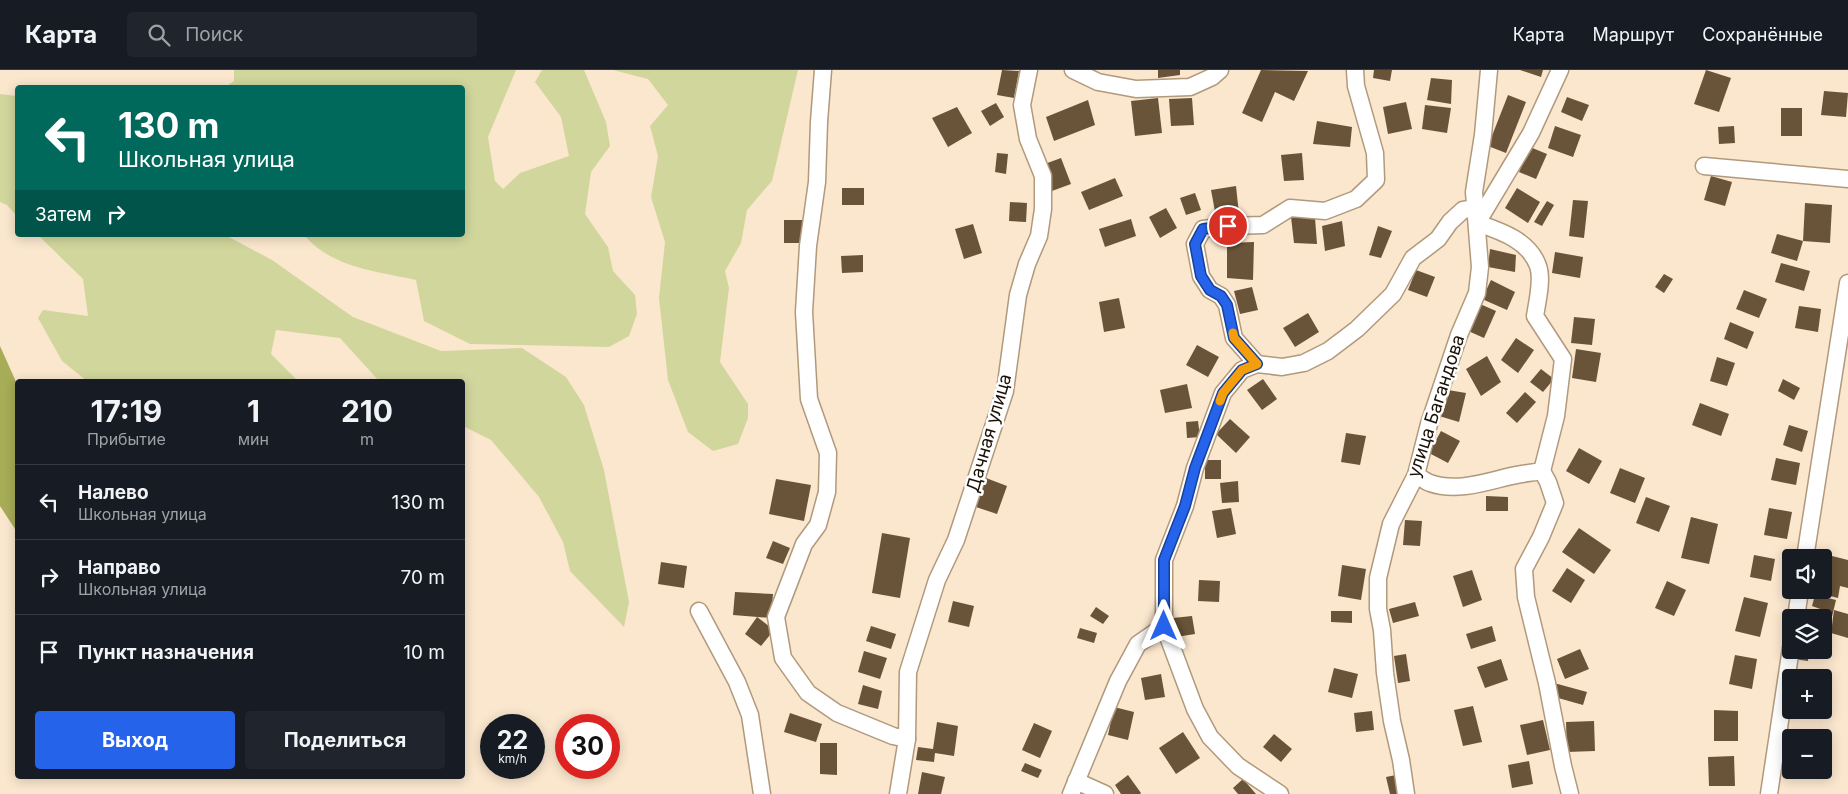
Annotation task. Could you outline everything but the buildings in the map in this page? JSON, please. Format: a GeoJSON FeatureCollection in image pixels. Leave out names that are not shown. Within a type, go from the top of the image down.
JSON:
{"type":"FeatureCollection","features":[{"type":"Feature","properties":{"kind":"street"},"geometry":{"type":"LineString","coordinates":[[823,70],[817,182],[808,246],[804,312],[809,399],[828,453],[826,492],[818,525],[804,544],[776,617],[782,658],[808,693],[837,713],[893,736],[907,739]]}},
{"type":"Feature","properties":{"kind":"street","name":"Дачная улица"},"geometry":{"type":"LineString","coordinates":[[898,794],[907,739],[908,672],[937,580],[956,540],[1005,392],[1018,295],[1027,264],[1039,236],[1044,209],[1043,176],[1028,139],[1022,105],[1029,70]]}},
{"type":"Feature","properties":{"kind":"street"},"geometry":{"type":"LineString","coordinates":[[1073,70],[1098,82],[1136,88],[1190,87],[1212,77],[1220,70]]}},
{"type":"Feature","properties":{"kind":"street"},"geometry":{"type":"LineString","coordinates":[[1257,364],[1234,338],[1227,305],[1221,296],[1210,290],[1201,276],[1195,244],[1203,229],[1228,226],[1263,226],[1290,208],[1325,211],[1356,199],[1376,180],[1375,153],[1356,86],[1355,70]]}},
{"type":"Feature","properties":{"kind":"street","name":"улица Багандова"},"geometry":{"type":"LineString","coordinates":[[1406,794],[1385,673],[1382,630],[1378,609],[1378,578],[1391,524],[1416,475],[1429,424],[1459,334],[1477,293],[1480,267],[1474,192],[1483,135],[1489,70]]}},
{"type":"Feature","properties":{"kind":"street"},"geometry":{"type":"LineString","coordinates":[[1476,216],[1532,133],[1560,70]]}},
{"type":"Feature","properties":{"kind":"street"},"geometry":{"type":"LineString","coordinates":[[1704,166],[1848,179]]}},
{"type":"Feature","properties":{"kind":"street"},"geometry":{"type":"LineString","coordinates":[[1280,794],[1238,766],[1210,737],[1195,709],[1164,626],[1164,560],[1185,506],[1195,468],[1223,393],[1242,370],[1257,364],[1282,368],[1304,363],[1328,351],[1357,329],[1393,294],[1413,258],[1438,239],[1450,222],[1463,210],[1526,246],[1539,266],[1539,287],[1535,316],[1564,359],[1556,416],[1542,471],[1555,503],[1541,537],[1524,569],[1526,597],[1547,683],[1570,794]]}},
{"type":"Feature","properties":{"kind":"street"},"geometry":{"type":"LineString","coordinates":[[1806,549],[1848,283]]}},
{"type":"Feature","properties":{"kind":"street"},"geometry":{"type":"LineString","coordinates":[[1416,475],[1430,483],[1448,486],[1471,486],[1542,471]]}},
{"type":"Feature","properties":{"kind":"street"},"geometry":{"type":"LineString","coordinates":[[699,611],[737,682],[750,715],[762,794]]}},
{"type":"Feature","properties":{"kind":"street"},"geometry":{"type":"LineString","coordinates":[[1105,794],[1074,788],[1118,681],[1138,644],[1164,626]]}},
{"type":"Feature","properties":{"kind":"street"},"geometry":{"type":"LineString","coordinates":[[1769,794],[1789,659]]}},
{"type":"Feature","properties":{"kind":"green space"},"geometry":{"type":"Polygon","coordinates":[[[234,70],[516,70],[488,137],[495,181],[503,189],[520,173],[569,156],[561,117],[535,82],[542,70],[584,70],[606,122],[610,146],[591,172],[585,214],[608,247],[613,271],[635,295],[637,314],[629,336],[609,347],[470,344],[424,321],[416,280],[356,267],[328,255],[306,237],[465,237],[465,85],[228,85],[234,81],[234,70]]]}},
{"type":"Feature","properties":{"kind":"green space"},"geometry":{"type":"Polygon","coordinates":[[[613,70],[798,70],[772,181],[747,210],[741,243],[725,271],[729,288],[720,362],[748,404],[748,418],[738,444],[713,451],[688,432],[668,380],[659,298],[665,242],[651,197],[658,156],[650,126],[668,105],[648,79],[613,70]]]}},
{"type":"Feature","properties":{"kind":"green space"},"geometry":{"type":"Polygon","coordinates":[[[0,94],[15,96],[15,214],[7,205],[0,202],[0,94]]]}},
{"type":"Feature","properties":{"kind":"green space"},"geometry":{"type":"Polygon","coordinates":[[[40,237],[229,237],[272,260],[353,317],[441,351],[522,348],[566,377],[584,405],[604,470],[629,602],[624,627],[570,571],[563,542],[539,497],[491,440],[465,427],[465,379],[377,379],[340,338],[276,330],[271,354],[296,379],[84,379],[62,361],[38,318],[43,310],[88,316],[83,279],[40,237]]]}},
{"type":"Feature","properties":{"kind":"green space"},"geometry":{"type":"Polygon","coordinates":[[[0,346],[15,380],[15,529],[0,506],[0,346]]]}},
{"type":"Feature","properties":{"kind":"slow traffic"},"geometry":{"type":"LineString","coordinates":[[1220,401],[1223,393],[1242,370],[1257,364],[1234,338],[1233,333]]}},
{"type":"Feature","properties":{"kind":"route"},"geometry":{"type":"LineString","coordinates":[[1164,626],[1164,560],[1185,506],[1195,468],[1223,393],[1242,370],[1257,364],[1234,338],[1227,305],[1221,296],[1210,290],[1201,276],[1196,258],[1195,244],[1203,229],[1228,226]]}}]}
